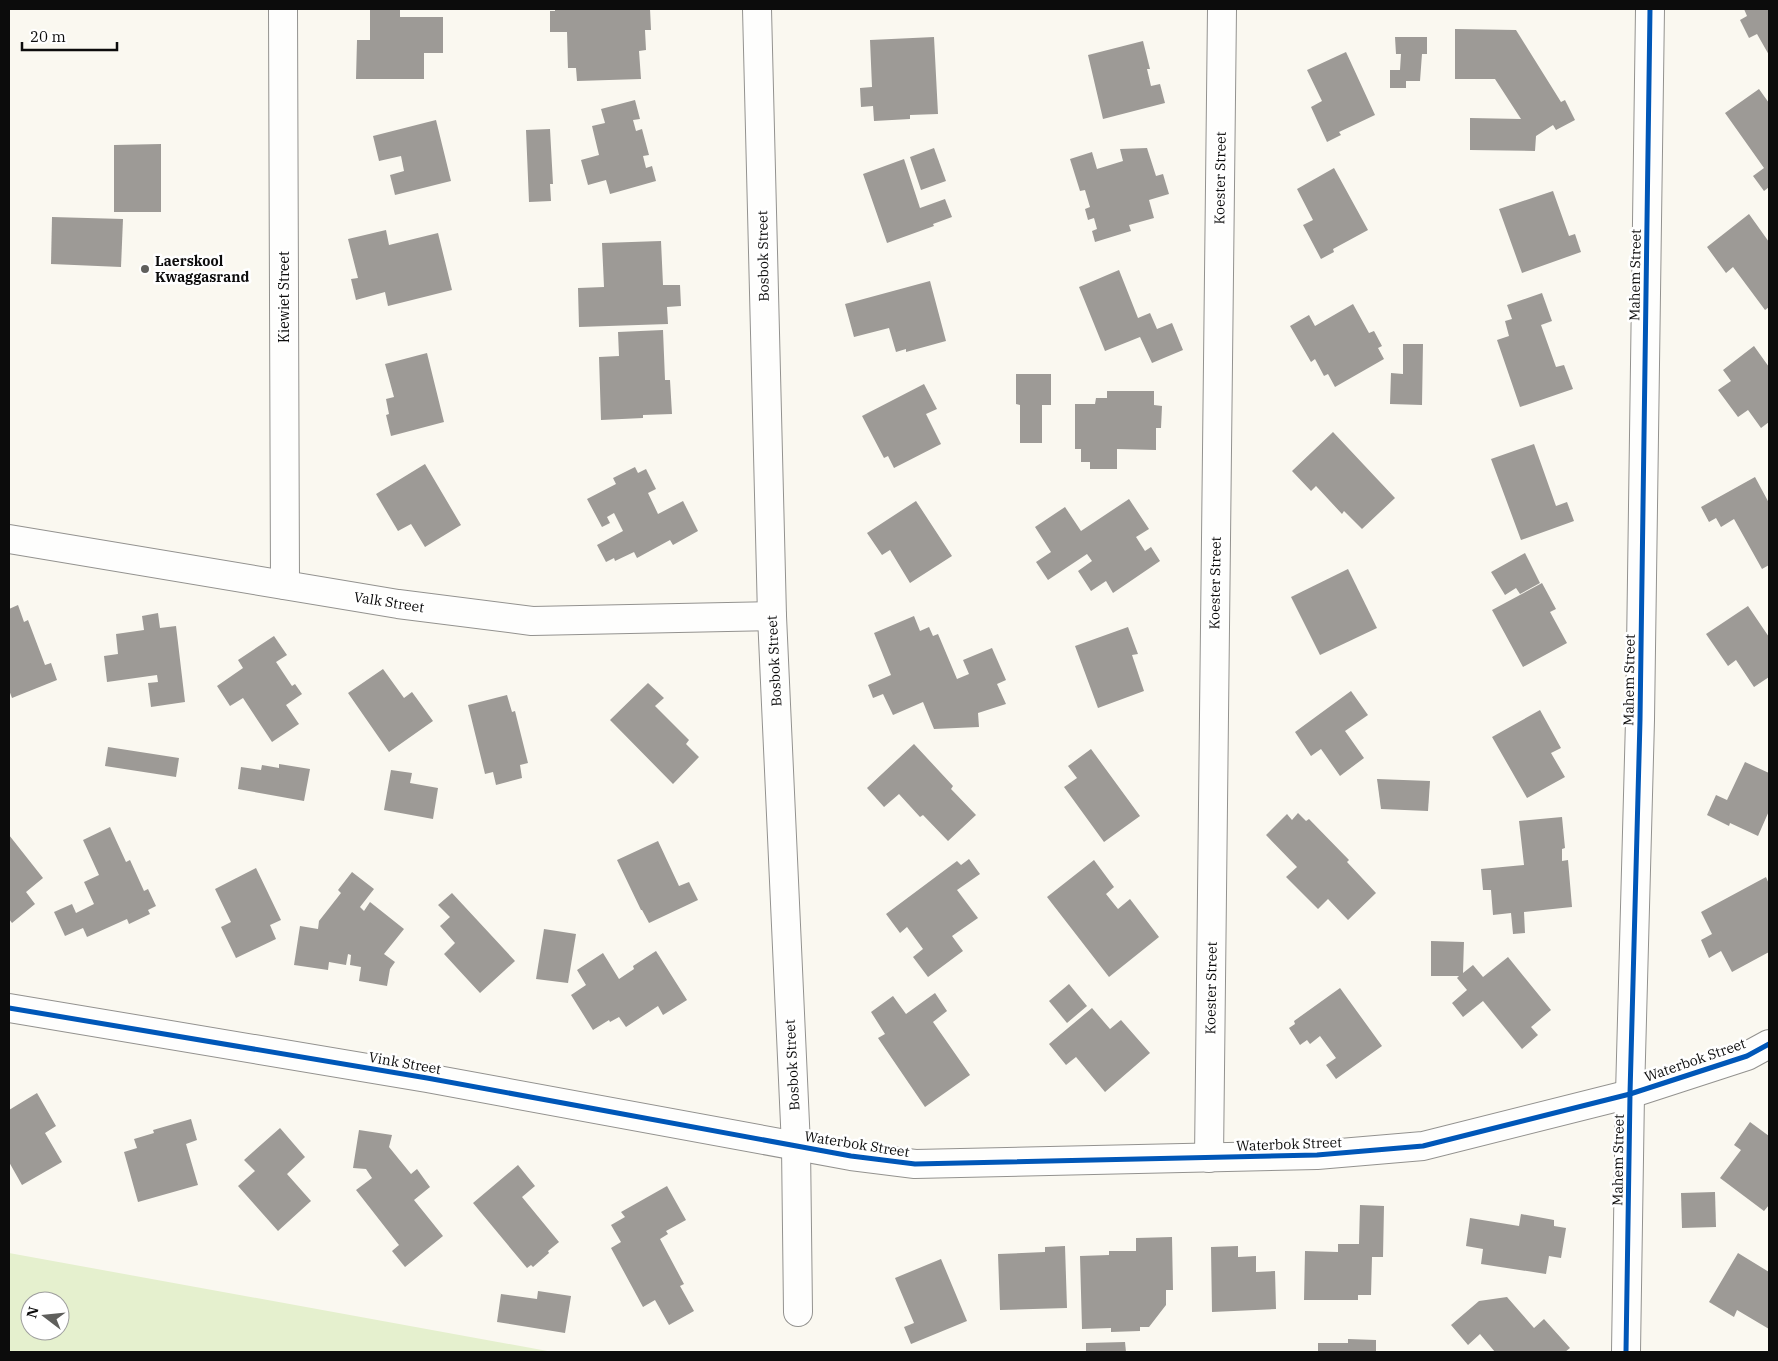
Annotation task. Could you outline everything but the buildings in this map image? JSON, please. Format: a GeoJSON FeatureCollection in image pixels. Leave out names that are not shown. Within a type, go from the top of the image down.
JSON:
{"type":"FeatureCollection","features":[{"type":"Feature","properties":{"kind":"street","name":"Kiewiet Street"},"geometry":{"type":"LineString","coordinates":[[283,9],[285,585]]}},
{"type":"Feature","properties":{"kind":"street","name":"Bosbok Street"},"geometry":{"type":"LineString","coordinates":[[757,9],[772,616],[796,1146],[798,1312]]}},
{"type":"Feature","properties":{"kind":"street","name":"Koester Street"},"geometry":{"type":"LineString","coordinates":[[1209,1158],[1222,9]]}},
{"type":"Feature","properties":{"kind":"street","name":"Mahem Street"},"geometry":{"type":"LineString","coordinates":[[1626,1352],[1630,1094],[1640,720],[1650,9]]}},
{"type":"Feature","properties":{"kind":"street","name":"Valk Street"},"geometry":{"type":"LineString","coordinates":[[9,539],[398,604],[532,621],[772,616]]}},
{"type":"Feature","properties":{"kind":"street","name":"Vink Street"},"geometry":{"type":"LineString","coordinates":[[9,1008],[427,1078],[796,1146]]}},
{"type":"Feature","properties":{"kind":"street","name":"Waterbok Street"},"geometry":{"type":"LineString","coordinates":[[796,1146],[885,1162],[915,1164],[1317,1156],[1423,1146],[1630,1094],[1747,1056],[1769,1044]]}},
{"type":"Feature","properties":{"kind":"green space"},"geometry":{"type":"Polygon","coordinates":[[[9,1253],[553,1352],[9,1352],[9,1253]]]}},
{"type":"Feature","properties":{"kind":"cycle path"},"geometry":{"type":"LineString","coordinates":[[1626,1352],[1630,1094],[1640,720],[1650,9]]}},
{"type":"Feature","properties":{"kind":"cycle path"},"geometry":{"type":"LineString","coordinates":[[9,1008],[427,1078],[851,1156],[915,1164],[1317,1155],[1423,1146],[1630,1094],[1747,1056],[1769,1044]]}},
{"type":"Feature","properties":{"kind":"place","name":"Laerskool Kwaggasrand"},"geometry":{"type":"Point","coordinates":[145,269]}}]}
